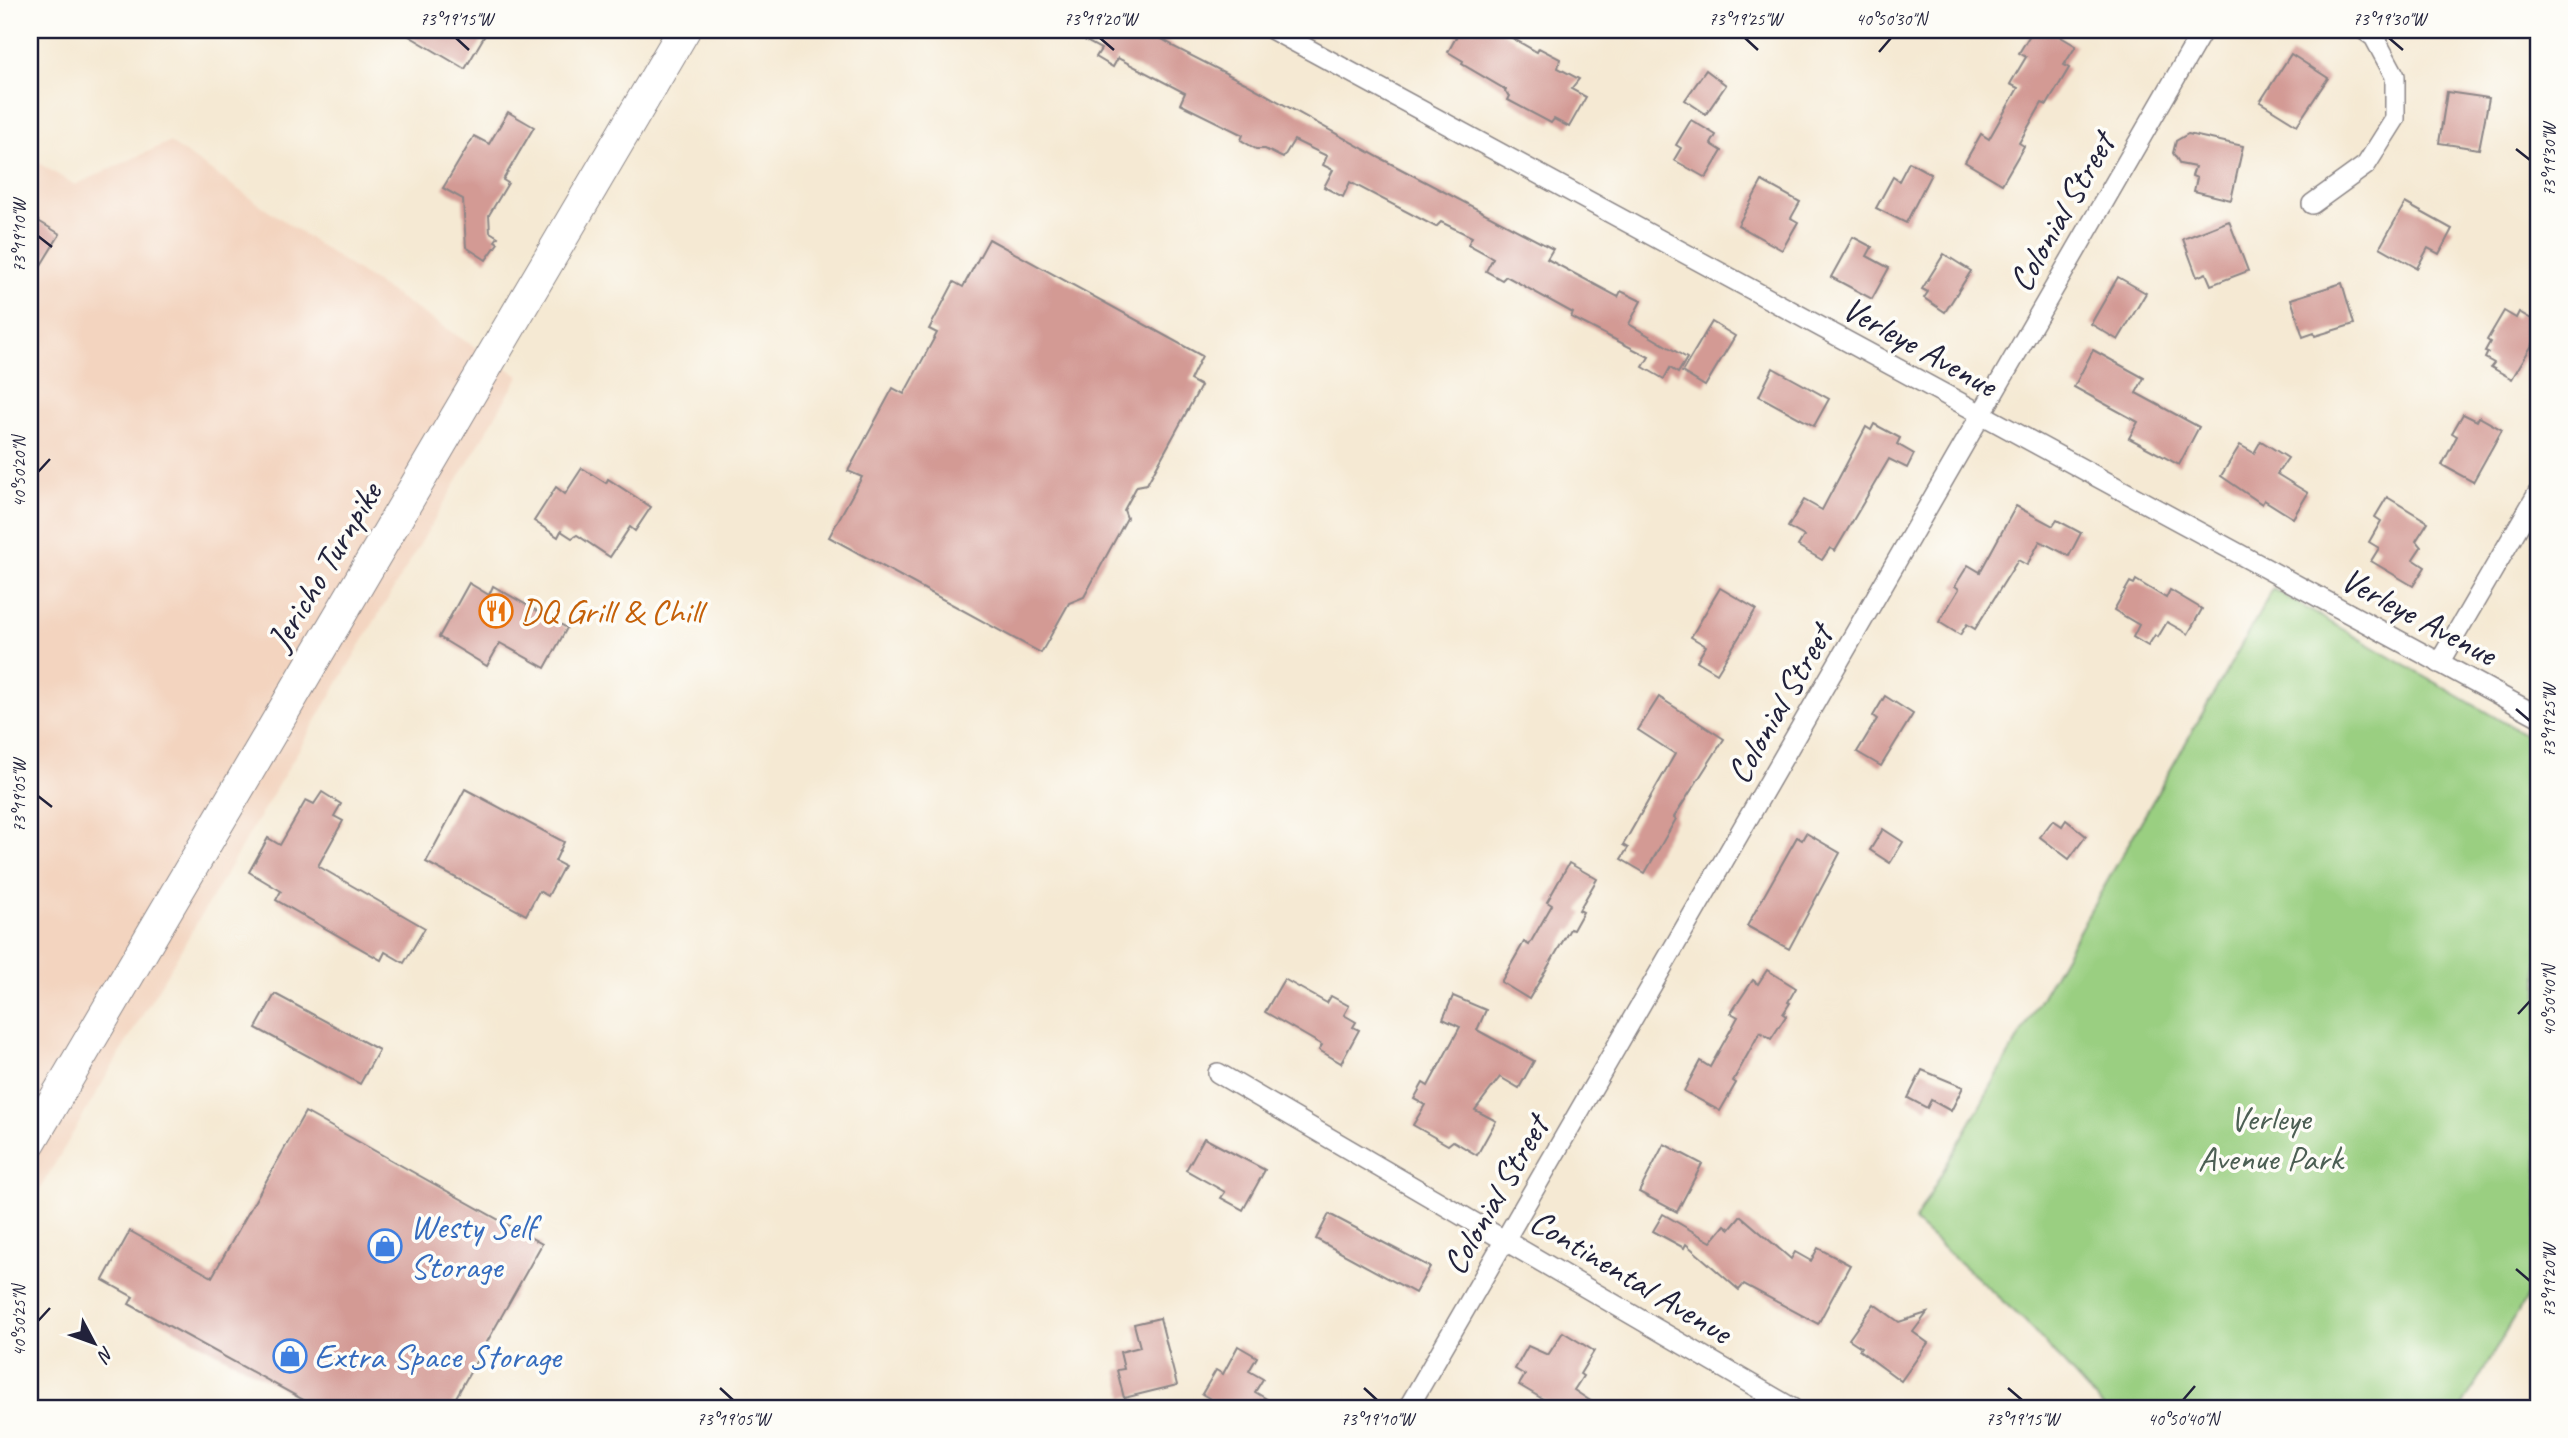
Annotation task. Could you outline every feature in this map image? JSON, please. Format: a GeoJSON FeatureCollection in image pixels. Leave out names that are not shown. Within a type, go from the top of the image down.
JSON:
{"type":"FeatureCollection","features":[{"type":"Feature","properties":{"kind":"main road","name":"Jericho Turnpike"},"geometry":{"type":"LineString","coordinates":[[30,1142],[684,30]]}},
{"type":"Feature","properties":{"kind":"street","name":"Verleye Avenue"},"geometry":{"type":"LineString","coordinates":[[1273,30],[2538,716]]}},
{"type":"Feature","properties":{"kind":"street","name":"Colonial Street"},"geometry":{"type":"LineString","coordinates":[[1408,1408],[2203,30]]}},
{"type":"Feature","properties":{"kind":"street"},"geometry":{"type":"LineString","coordinates":[[2312,204],[2366,165],[2395,119],[2395,76],[2374,37],[2364,30]]}},
{"type":"Feature","properties":{"kind":"street"},"geometry":{"type":"LineString","coordinates":[[2440,663],[2538,493]]}},
{"type":"Feature","properties":{"kind":"street","name":"Continental Avenue"},"geometry":{"type":"LineString","coordinates":[[1218,1073],[1792,1408]]}},
{"type":"Feature","properties":{"kind":"shaded area"},"geometry":{"type":"Polygon","coordinates":[[[169,142],[341,260],[519,376],[30,1206],[30,158],[75,185],[169,142]]]}},
{"type":"Feature","properties":{"kind":"green space","name":"Verleye Avenue Park"},"geometry":{"type":"Polygon","coordinates":[[[2273,589],[2538,742],[2538,1278],[2461,1408],[2104,1408],[2025,1321],[1914,1222],[2273,589]]]}},
{"type":"Feature","properties":{"kind":"building"},"geometry":{"type":"Polygon","coordinates":[[[399,30],[488,30],[465,69],[399,30]]]}},
{"type":"Feature","properties":{"kind":"building"},"geometry":{"type":"Polygon","coordinates":[[[1066,30],[1146,30],[1553,249],[1547,259],[1618,297],[1621,291],[1641,301],[1629,324],[1687,358],[1678,373],[1670,368],[1664,379],[1643,367],[1649,357],[1571,317],[1573,313],[1506,276],[1502,280],[1486,271],[1493,258],[1468,244],[1472,237],[1441,222],[1436,227],[1350,182],[1343,197],[1324,187],[1333,170],[1323,165],[1327,156],[1294,140],[1283,158],[1265,149],[1256,149],[1241,140],[1243,135],[1180,104],[1185,93],[1118,58],[1113,67],[1096,57],[1101,49],[1066,30]]]}},
{"type":"Feature","properties":{"kind":"building"},"geometry":{"type":"Polygon","coordinates":[[[1460,30],[1498,30],[1537,52],[1539,48],[1560,59],[1558,68],[1579,79],[1571,89],[1586,97],[1569,127],[1554,119],[1551,123],[1508,100],[1510,96],[1506,90],[1462,64],[1463,61],[1448,52],[1460,30]]]}},
{"type":"Feature","properties":{"kind":"building"},"geometry":{"type":"Polygon","coordinates":[[[2033,30],[2049,30],[2076,46],[2064,65],[2069,68],[2047,105],[2042,103],[2019,143],[2024,146],[2002,184],[1965,162],[1981,134],[1989,139],[2018,88],[2010,84],[2026,57],[2019,53],[2033,30]]]}},
{"type":"Feature","properties":{"kind":"building"},"geometry":{"type":"Polygon","coordinates":[[[2291,54],[2328,78],[2297,125],[2260,102],[2291,54]]]}},
{"type":"Feature","properties":{"kind":"building"},"geometry":{"type":"Polygon","coordinates":[[[1706,70],[1726,85],[1706,114],[1685,100],[1706,70]]]}},
{"type":"Feature","properties":{"kind":"building"},"geometry":{"type":"Polygon","coordinates":[[[2447,92],[2489,98],[2479,149],[2439,143],[2447,92]]]}},
{"type":"Feature","properties":{"kind":"building"},"geometry":{"type":"Polygon","coordinates":[[[508,112],[534,127],[503,180],[508,183],[489,215],[490,232],[498,237],[495,241],[498,243],[486,260],[466,247],[463,199],[443,188],[474,136],[489,144],[508,112]]]}},
{"type":"Feature","properties":{"kind":"building"},"geometry":{"type":"Polygon","coordinates":[[[1691,120],[1716,135],[1711,144],[1722,151],[1706,178],[1674,160],[1681,148],[1676,145],[1691,120]]]}},
{"type":"Feature","properties":{"kind":"building"},"geometry":{"type":"Polygon","coordinates":[[[2188,134],[2243,146],[2231,200],[2194,191],[2197,178],[2192,176],[2195,167],[2180,164],[2173,153],[2176,141],[2188,134]]]}},
{"type":"Feature","properties":{"kind":"building"},"geometry":{"type":"Polygon","coordinates":[[[1909,162],[1931,174],[1906,223],[1876,208],[1893,177],[1899,181],[1909,162]]]}},
{"type":"Feature","properties":{"kind":"building"},"geometry":{"type":"Polygon","coordinates":[[[1762,181],[1800,202],[1791,218],[1798,222],[1782,250],[1738,225],[1762,181]]]}},
{"type":"Feature","properties":{"kind":"building"},"geometry":{"type":"Polygon","coordinates":[[[2405,203],[2452,229],[2439,254],[2428,248],[2417,268],[2380,247],[2405,203]]]}},
{"type":"Feature","properties":{"kind":"building"},"geometry":{"type":"Polygon","coordinates":[[[30,216],[60,234],[30,283],[30,216]]]}},
{"type":"Feature","properties":{"kind":"building"},"geometry":{"type":"Polygon","coordinates":[[[2229,221],[2248,271],[2211,285],[2206,273],[2197,277],[2183,239],[2229,221]]]}},
{"type":"Feature","properties":{"kind":"building"},"geometry":{"type":"Polygon","coordinates":[[[1853,237],[1872,247],[1867,256],[1889,268],[1872,299],[1831,277],[1853,237]]]}},
{"type":"Feature","properties":{"kind":"building"},"geometry":{"type":"Polygon","coordinates":[[[989,239],[1202,356],[1190,380],[1201,386],[1147,484],[1137,486],[1124,510],[1127,518],[1084,597],[1069,603],[1041,653],[829,537],[862,477],[848,471],[893,388],[904,394],[937,333],[929,329],[954,282],[963,287],[989,239]]]}},
{"type":"Feature","properties":{"kind":"building"},"geometry":{"type":"Polygon","coordinates":[[[1944,254],[1971,271],[1945,312],[1924,298],[1928,292],[1922,289],[1944,254]]]}},
{"type":"Feature","properties":{"kind":"building"},"geometry":{"type":"Polygon","coordinates":[[[2118,277],[2146,293],[2118,340],[2091,324],[2118,277]]]}},
{"type":"Feature","properties":{"kind":"building"},"geometry":{"type":"Polygon","coordinates":[[[2342,283],[2354,324],[2303,337],[2291,299],[2342,283]]]}},
{"type":"Feature","properties":{"kind":"building"},"geometry":{"type":"Polygon","coordinates":[[[2504,311],[2516,318],[2519,312],[2538,323],[2538,335],[2512,379],[2491,367],[2494,363],[2485,358],[2490,342],[2487,340],[2504,311]]]}},
{"type":"Feature","properties":{"kind":"building"},"geometry":{"type":"Polygon","coordinates":[[[1712,322],[1735,336],[1705,386],[1682,372],[1712,322]]]}},
{"type":"Feature","properties":{"kind":"building"},"geometry":{"type":"Polygon","coordinates":[[[2093,350],[2144,378],[2136,393],[2199,427],[2179,465],[2129,438],[2138,422],[2074,387],[2093,350]]]}},
{"type":"Feature","properties":{"kind":"building"},"geometry":{"type":"Polygon","coordinates":[[[1773,368],[1829,399],[1814,426],[1759,396],[1773,368]]]}},
{"type":"Feature","properties":{"kind":"building"},"geometry":{"type":"Polygon","coordinates":[[[2463,414],[2477,421],[2479,417],[2502,430],[2473,482],[2442,465],[2457,436],[2452,433],[2463,414]]]}},
{"type":"Feature","properties":{"kind":"building"},"geometry":{"type":"Polygon","coordinates":[[[1874,424],[1900,438],[1897,444],[1914,454],[1907,468],[1889,459],[1835,551],[1830,548],[1822,560],[1798,546],[1804,536],[1788,527],[1804,500],[1822,510],[1866,427],[1871,430],[1874,424]]]}},
{"type":"Feature","properties":{"kind":"building"},"geometry":{"type":"Polygon","coordinates":[[[2261,441],[2288,458],[2277,474],[2308,493],[2293,518],[2264,500],[2262,504],[2221,476],[2240,445],[2254,453],[2261,441]]]}},
{"type":"Feature","properties":{"kind":"building"},"geometry":{"type":"Polygon","coordinates":[[[582,468],[606,483],[608,479],[651,507],[635,531],[630,527],[610,557],[577,535],[572,538],[561,531],[558,537],[534,521],[556,487],[565,494],[582,468]]]}},
{"type":"Feature","properties":{"kind":"building"},"geometry":{"type":"Polygon","coordinates":[[[2387,497],[2428,522],[2416,541],[2421,547],[2413,559],[2425,567],[2413,586],[2371,561],[2379,548],[2369,542],[2381,521],[2375,517],[2387,497]]]}},
{"type":"Feature","properties":{"kind":"building"},"geometry":{"type":"Polygon","coordinates":[[[2016,506],[2053,526],[2057,520],[2081,533],[2069,556],[2040,541],[2027,565],[2018,560],[1975,629],[1967,624],[1960,635],[1939,622],[1959,589],[1955,586],[1968,565],[1980,572],[2016,506]]]}},
{"type":"Feature","properties":{"kind":"building"},"geometry":{"type":"Polygon","coordinates":[[[2136,580],[2166,598],[2170,590],[2202,609],[2188,634],[2167,622],[2158,637],[2155,635],[2148,646],[2133,637],[2139,625],[2114,610],[2130,582],[2134,584],[2136,580]]]}},
{"type":"Feature","properties":{"kind":"building","name":"DQ Grill & Chill"},"geometry":{"type":"Polygon","coordinates":[[[469,583],[489,595],[493,586],[567,628],[545,668],[500,643],[487,666],[439,637],[469,583]]]}},
{"type":"Feature","properties":{"kind":"building"},"geometry":{"type":"Polygon","coordinates":[[[1720,588],[1756,609],[1717,673],[1697,661],[1706,646],[1691,637],[1720,588]]]}},
{"type":"Feature","properties":{"kind":"building"},"geometry":{"type":"Polygon","coordinates":[[[1885,696],[1913,714],[1881,766],[1857,752],[1877,719],[1873,716],[1885,696]]]}},
{"type":"Feature","properties":{"kind":"building"},"geometry":{"type":"Polygon","coordinates":[[[1659,697],[1724,739],[1674,817],[1676,819],[1645,873],[1621,859],[1628,848],[1623,845],[1675,754],[1638,730],[1659,697]]]}},
{"type":"Feature","properties":{"kind":"building"},"geometry":{"type":"Polygon","coordinates":[[[465,789],[564,842],[555,861],[564,866],[548,896],[539,891],[526,915],[426,862],[465,789]]]}},
{"type":"Feature","properties":{"kind":"building"},"geometry":{"type":"Polygon","coordinates":[[[322,792],[341,804],[334,816],[343,821],[318,866],[425,928],[404,963],[385,952],[381,960],[276,900],[281,891],[249,872],[268,838],[280,845],[306,800],[314,804],[322,792]]]}},
{"type":"Feature","properties":{"kind":"building"},"geometry":{"type":"Polygon","coordinates":[[[2053,820],[2062,826],[2066,820],[2086,836],[2069,859],[2040,837],[2053,820]]]}},
{"type":"Feature","properties":{"kind":"building"},"geometry":{"type":"Polygon","coordinates":[[[1883,829],[1903,842],[1890,863],[1870,850],[1883,829]]]}},
{"type":"Feature","properties":{"kind":"building"},"geometry":{"type":"Polygon","coordinates":[[[1806,833],[1840,853],[1789,949],[1747,926],[1797,837],[1802,840],[1806,833]]]}},
{"type":"Feature","properties":{"kind":"building"},"geometry":{"type":"Polygon","coordinates":[[[1569,863],[1597,879],[1579,910],[1583,912],[1573,930],[1570,929],[1529,999],[1501,982],[1524,942],[1529,945],[1552,905],[1547,902],[1569,863]]]}},
{"type":"Feature","properties":{"kind":"building"},"geometry":{"type":"Polygon","coordinates":[[[1767,970],[1796,988],[1783,1014],[1786,1016],[1771,1039],[1760,1032],[1720,1111],[1684,1091],[1700,1061],[1710,1067],[1738,1017],[1731,1013],[1753,980],[1758,984],[1767,970]]]}},
{"type":"Feature","properties":{"kind":"building"},"geometry":{"type":"Polygon","coordinates":[[[1284,979],[1327,1003],[1331,996],[1349,1006],[1344,1015],[1356,1022],[1353,1027],[1359,1030],[1341,1063],[1319,1050],[1322,1045],[1265,1012],[1284,979]]]}},
{"type":"Feature","properties":{"kind":"building"},"geometry":{"type":"Polygon","coordinates":[[[275,994],[379,1050],[360,1084],[256,1028],[275,994]]]}},
{"type":"Feature","properties":{"kind":"building"},"geometry":{"type":"Polygon","coordinates":[[[1453,996],[1486,1010],[1477,1030],[1534,1061],[1519,1088],[1500,1077],[1475,1110],[1496,1121],[1477,1155],[1453,1141],[1448,1145],[1413,1125],[1425,1105],[1414,1099],[1423,1083],[1428,1086],[1460,1027],[1443,1019],[1453,996]]]}},
{"type":"Feature","properties":{"kind":"building"},"geometry":{"type":"Polygon","coordinates":[[[1922,1070],[1963,1087],[1951,1111],[1931,1100],[1927,1108],[1908,1098],[1922,1070]]]}},
{"type":"Feature","properties":{"kind":"building","name":"Westy Self Storage"},"geometry":{"type":"Polygon","coordinates":[[[305,1112],[542,1244],[450,1408],[318,1408],[129,1304],[133,1297],[103,1280],[130,1231],[212,1277],[305,1112]]]}},
{"type":"Feature","properties":{"kind":"building"},"geometry":{"type":"Polygon","coordinates":[[[1204,1138],[1265,1170],[1243,1210],[1221,1198],[1225,1192],[1186,1170],[1204,1138]]]}},
{"type":"Feature","properties":{"kind":"building"},"geometry":{"type":"Polygon","coordinates":[[[1664,1144],[1702,1164],[1677,1212],[1639,1192],[1664,1144]]]}},
{"type":"Feature","properties":{"kind":"building"},"geometry":{"type":"Polygon","coordinates":[[[1329,1214],[1430,1267],[1415,1293],[1316,1239],[1329,1214]]]}},
{"type":"Feature","properties":{"kind":"building"},"geometry":{"type":"Polygon","coordinates":[[[1663,1214],[1711,1242],[1725,1225],[1730,1229],[1741,1216],[1791,1259],[1795,1252],[1811,1261],[1818,1248],[1850,1265],[1818,1324],[1744,1284],[1739,1290],[1686,1244],[1684,1248],[1653,1231],[1663,1214]]]}},
{"type":"Feature","properties":{"kind":"building"},"geometry":{"type":"Polygon","coordinates":[[[1874,1304],[1899,1322],[1927,1313],[1913,1332],[1928,1343],[1901,1381],[1859,1350],[1861,1347],[1849,1339],[1874,1304]]]}},
{"type":"Feature","properties":{"kind":"building"},"geometry":{"type":"Polygon","coordinates":[[[1160,1318],[1177,1385],[1124,1398],[1117,1370],[1124,1369],[1120,1352],[1140,1347],[1134,1324],[1160,1318]]]}},
{"type":"Feature","properties":{"kind":"building"},"geometry":{"type":"Polygon","coordinates":[[[1563,1332],[1594,1351],[1574,1390],[1601,1408],[1558,1408],[1519,1385],[1525,1375],[1515,1369],[1528,1346],[1548,1355],[1563,1332]]]}},
{"type":"Feature","properties":{"kind":"building"},"geometry":{"type":"Polygon","coordinates":[[[1238,1346],[1257,1357],[1249,1371],[1263,1379],[1255,1392],[1282,1408],[1226,1408],[1202,1394],[1216,1370],[1223,1374],[1238,1346]]]}},
{"type":"Feature","properties":{"kind":"place","name":"DQ Grill & Chill"},"geometry":{"type":"Point","coordinates":[496,611]}},
{"type":"Feature","properties":{"kind":"place","name":"Westy Self Storage"},"geometry":{"type":"Point","coordinates":[385,1246]}},
{"type":"Feature","properties":{"kind":"place","name":"Extra Space Storage"},"geometry":{"type":"Point","coordinates":[290,1356]}}]}
